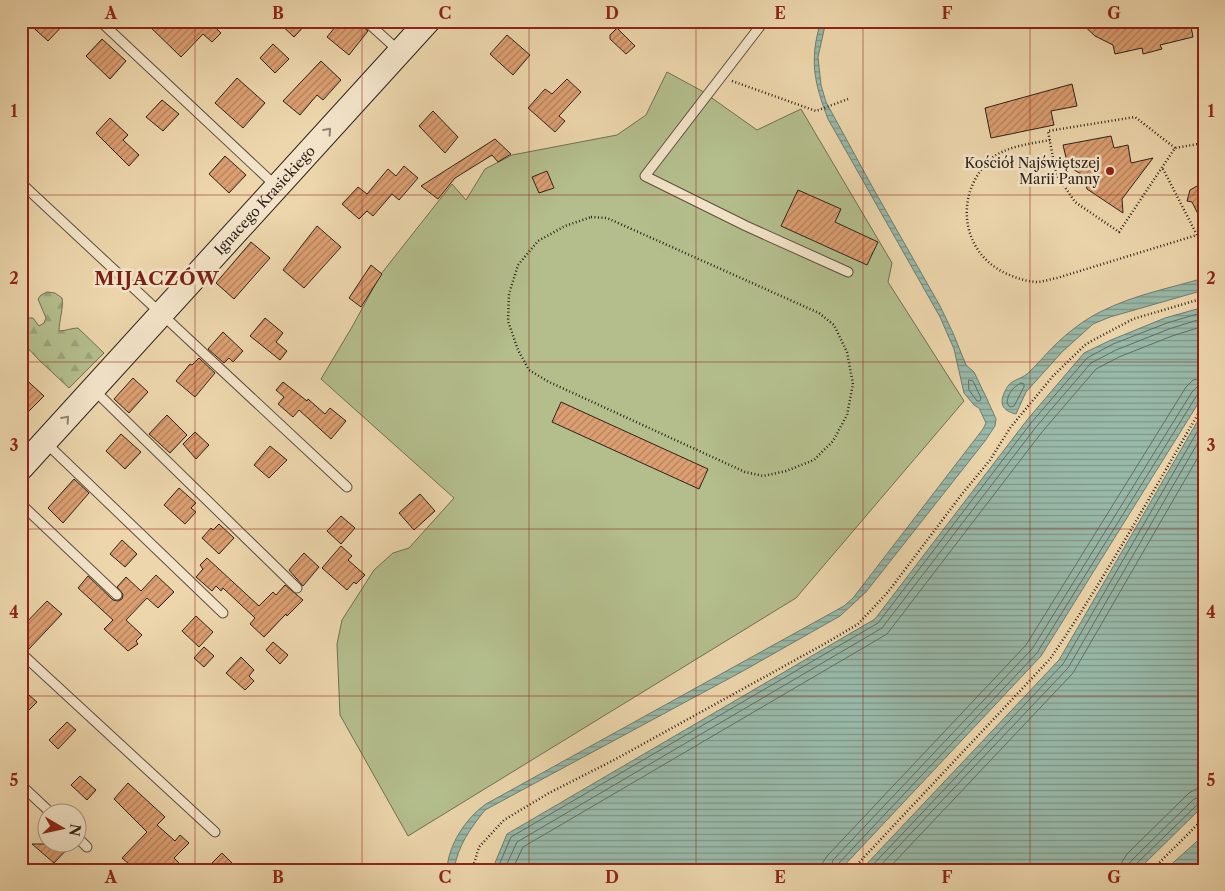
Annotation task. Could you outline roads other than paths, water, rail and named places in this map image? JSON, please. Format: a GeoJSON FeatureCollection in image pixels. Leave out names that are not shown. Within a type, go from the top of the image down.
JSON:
{"type":"FeatureCollection","features":[{"type":"Feature","properties":{"kind":"street","name":"Ignacego Krasickiego"},"geometry":{"type":"LineString","coordinates":[[21,468],[428,21]]}},
{"type":"Feature","properties":{"kind":"lane"},"geometry":{"type":"LineString","coordinates":[[100,21],[277,187]]}},
{"type":"Feature","properties":{"kind":"lane"},"geometry":{"type":"LineString","coordinates":[[366,21],[400,52]]}},
{"type":"Feature","properties":{"kind":"lane"},"geometry":{"type":"LineString","coordinates":[[764,21],[645,176],[746,226],[848,272]]}},
{"type":"Feature","properties":{"kind":"lane"},"geometry":{"type":"LineString","coordinates":[[21,183],[347,487]]}},
{"type":"Feature","properties":{"kind":"lane"},"geometry":{"type":"LineString","coordinates":[[93,389],[297,588]]}},
{"type":"Feature","properties":{"kind":"lane"},"geometry":{"type":"LineString","coordinates":[[45,442],[223,613]]}},
{"type":"Feature","properties":{"kind":"lane"},"geometry":{"type":"LineString","coordinates":[[21,504],[117,595]]}},
{"type":"Feature","properties":{"kind":"lane"},"geometry":{"type":"LineString","coordinates":[[21,653],[215,832]]}},
{"type":"Feature","properties":{"kind":"lane"},"geometry":{"type":"LineString","coordinates":[[21,785],[41,804]]}},
{"type":"Feature","properties":{"kind":"water"},"geometry":{"type":"Polygon","coordinates":[[[821,21],[826,21],[818,57],[821,85],[826,102],[940,306],[966,365],[974,372],[987,399],[996,419],[995,426],[866,592],[840,616],[743,671],[485,810],[465,838],[458,853],[454,870],[447,870],[451,851],[459,833],[465,824],[486,804],[844,606],[853,598],[986,423],[979,408],[964,393],[954,349],[940,317],[828,119],[816,82],[814,59],[821,21]]]}},
{"type":"Feature","properties":{"kind":"water"},"geometry":{"type":"Polygon","coordinates":[[[1204,278],[1204,290],[1110,317],[1093,324],[1062,352],[1026,392],[1016,414],[1006,410],[1002,404],[1005,391],[1010,384],[1027,374],[1058,342],[1089,318],[1127,300],[1204,278]]]}},
{"type":"Feature","properties":{"kind":"water"},"geometry":{"type":"Polygon","coordinates":[[[1204,307],[1204,394],[1041,656],[840,870],[492,870],[507,834],[875,619],[1027,420],[1084,353],[1165,318],[1204,307]]]}},
{"type":"Feature","properties":{"kind":"water"},"geometry":{"type":"Polygon","coordinates":[[[1204,410],[1204,805],[1138,870],[861,870],[1059,660],[1204,410]]]}},
{"type":"Feature","properties":{"kind":"water"},"geometry":{"type":"Polygon","coordinates":[[[1204,835],[1204,866],[1201,870],[1165,870],[1204,835]]]}},
{"type":"Feature","properties":{"kind":"place","name":"Kościół Najświętszej Marii Panny"},"geometry":{"type":"Point","coordinates":[1110,171]}},
{"type":"Feature","properties":{"kind":"district","name":"MIJACZÓW"},"geometry":{"type":"Point","coordinates":[157,278]}}]}
